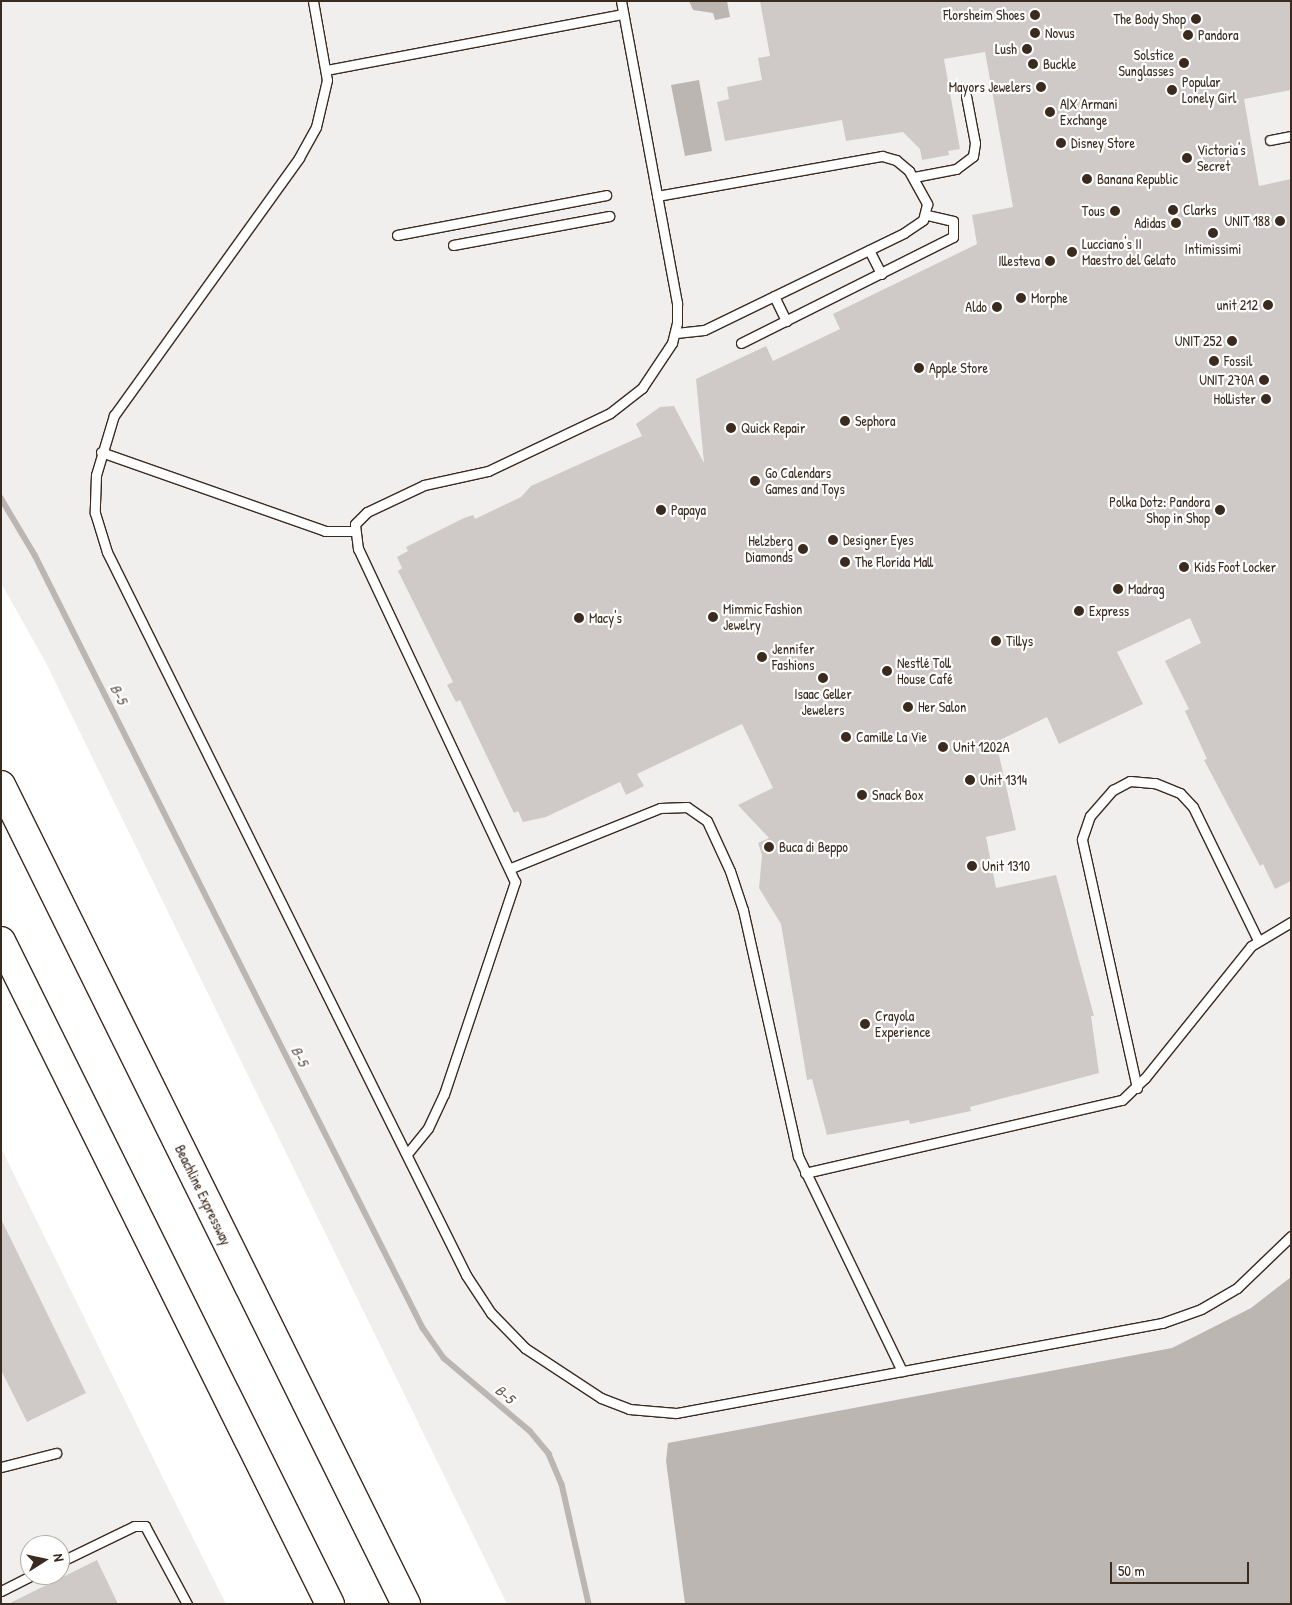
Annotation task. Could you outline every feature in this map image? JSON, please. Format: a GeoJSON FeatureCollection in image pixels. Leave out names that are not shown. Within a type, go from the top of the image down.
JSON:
{"type":"FeatureCollection","features":[{"type":"Feature","properties":{"kind":"highway","name":"Beachline Expressway"},"geometry":{"type":"LineString","coordinates":[[1,785],[406,1604]]}},
{"type":"Feature","properties":{"kind":"highway"},"geometry":{"type":"LineString","coordinates":[[1,941],[330,1604]]}},
{"type":"Feature","properties":{"kind":"lane"},"geometry":{"type":"LineString","coordinates":[[313,1],[326,70],[324,102],[308,142],[120,406],[101,452],[94,500],[98,526],[107,552],[466,1275],[492,1313],[532,1353],[610,1402],[652,1413],[690,1412],[1141,1327],[1187,1315],[1248,1280],[1291,1236]]}},
{"type":"Feature","properties":{"kind":"lane"},"geometry":{"type":"LineString","coordinates":[[407,1154],[428,1128],[444,1094],[515,889],[511,868],[358,549],[354,531],[361,516],[410,491],[435,481],[488,471],[610,413],[650,379],[676,333],[676,304],[621,1]]}},
{"type":"Feature","properties":{"kind":"lane"},"geometry":{"type":"LineString","coordinates":[[326,70],[623,14]]}},
{"type":"Feature","properties":{"kind":"lane"},"geometry":{"type":"LineString","coordinates":[[914,177],[956,169],[973,156],[975,143],[966,96]]}},
{"type":"Feature","properties":{"kind":"lane"},"geometry":{"type":"LineString","coordinates":[[1270,140],[1291,136]]}},
{"type":"Feature","properties":{"kind":"lane"},"geometry":{"type":"LineString","coordinates":[[657,196],[874,156],[896,160],[914,177],[927,204],[926,214],[913,228],[704,330],[676,333]]}},
{"type":"Feature","properties":{"kind":"lane"},"geometry":{"type":"LineString","coordinates":[[397,234],[606,195]]}},
{"type":"Feature","properties":{"kind":"lane"},"geometry":{"type":"LineString","coordinates":[[741,343],[953,237],[954,221],[926,214]]}},
{"type":"Feature","properties":{"kind":"lane"},"geometry":{"type":"LineString","coordinates":[[453,245],[609,216]]}},
{"type":"Feature","properties":{"kind":"lane"},"geometry":{"type":"LineString","coordinates":[[869,250],[882,274]]}},
{"type":"Feature","properties":{"kind":"lane"},"geometry":{"type":"LineString","coordinates":[[774,296],[786,321]]}},
{"type":"Feature","properties":{"kind":"lane"},"geometry":{"type":"LineString","coordinates":[[101,452],[325,531],[354,531]]}},
{"type":"Feature","properties":{"kind":"lane"},"geometry":{"type":"LineString","coordinates":[[1137,1088],[1083,845],[1082,832],[1090,816],[1113,790],[1130,782],[1156,783],[1180,793],[1193,808],[1258,940]]}},
{"type":"Feature","properties":{"kind":"lane"},"geometry":{"type":"LineString","coordinates":[[511,868],[660,808],[687,807],[701,814],[719,845],[740,897],[805,1173],[902,1371]]}},
{"type":"Feature","properties":{"kind":"lane"},"geometry":{"type":"LineString","coordinates":[[805,1173],[1113,1104],[1137,1088],[1258,940],[1291,922]]}},
{"type":"Feature","properties":{"kind":"lane"},"geometry":{"type":"LineString","coordinates":[[1,1467],[56,1453]]}},
{"type":"Feature","properties":{"kind":"lane"},"geometry":{"type":"LineString","coordinates":[[70,1557],[134,1526],[145,1526],[187,1604]]}},
{"type":"Feature","properties":{"kind":"lane"},"geometry":{"type":"LineString","coordinates":[[1,1591],[20,1582]]}},
{"type":"Feature","properties":{"kind":"shaded area","name":"The Florida Mall"},"geometry":{"type":"Polygon","coordinates":[[[1,1],[1291,1],[1291,1604],[507,1604],[46,663],[1,583],[1,1]]]}},
{"type":"Feature","properties":{"kind":"shaded area"},"geometry":{"type":"Polygon","coordinates":[[[689,1],[727,1],[730,17],[715,20],[713,13],[693,10],[689,1]]]}},
{"type":"Feature","properties":{"kind":"shaded area"},"geometry":{"type":"Polygon","coordinates":[[[699,80],[712,151],[685,156],[671,85],[699,80]]]}},
{"type":"Feature","properties":{"kind":"shaded area"},"geometry":{"type":"Polygon","coordinates":[[[1,1148],[164,1480],[226,1604],[1,1604],[1,1148]]]}},
{"type":"Feature","properties":{"kind":"shaded area"},"geometry":{"type":"Polygon","coordinates":[[[1291,1277],[1291,1604],[685,1604],[666,1461],[668,1443],[1172,1348],[1251,1308],[1291,1277]]]}},
{"type":"Feature","properties":{"kind":"building","name":"The Florida Mall"},"geometry":{"type":"Polygon","coordinates":[[[760,1],[1291,1],[1291,90],[1244,99],[1259,186],[1291,179],[1291,881],[1275,889],[1263,864],[1260,866],[1204,760],[1207,759],[1185,711],[1189,709],[1165,661],[1201,643],[1190,618],[1117,652],[1143,704],[1059,744],[1047,717],[996,742],[1016,830],[986,837],[996,888],[1056,875],[1094,1016],[1091,1016],[1099,1073],[970,1107],[971,1111],[910,1124],[909,1120],[827,1135],[812,1079],[807,1080],[781,924],[759,888],[762,855],[758,843],[769,838],[738,805],[773,788],[742,724],[637,774],[644,786],[626,795],[620,782],[546,817],[523,822],[518,811],[514,813],[460,700],[456,702],[447,685],[453,682],[398,571],[402,568],[397,557],[408,551],[406,547],[464,518],[473,515],[475,519],[521,497],[531,486],[642,436],[636,424],[660,407],[674,406],[704,463],[696,379],[766,346],[773,361],[840,329],[833,314],[977,244],[972,215],[1013,207],[985,52],[944,59],[960,149],[948,151],[949,155],[922,160],[920,149],[903,132],[846,141],[842,120],[725,141],[717,102],[729,99],[727,87],[762,80],[758,58],[770,56],[760,1]]]}},
{"type":"Feature","properties":{"kind":"building"},"geometry":{"type":"Polygon","coordinates":[[[1,1219],[86,1393],[27,1422],[1,1370],[1,1219]]]}},
{"type":"Feature","properties":{"kind":"building"},"geometry":{"type":"Polygon","coordinates":[[[97,1560],[118,1604],[8,1604],[46,1585],[70,1585],[70,1573],[97,1560]]]}},
{"type":"Feature","properties":{"kind":"waterway","name":"B-5"},"geometry":{"type":"LineString","coordinates":[[1,498],[35,555],[423,1328],[444,1358],[530,1431],[549,1454],[562,1484],[589,1604]]}},
{"type":"Feature","properties":{"kind":"place","name":"Florsheim Shoes"},"geometry":{"type":"Point","coordinates":[1035,15]}},
{"type":"Feature","properties":{"kind":"place","name":"The Body Shop"},"geometry":{"type":"Point","coordinates":[1196,19]}},
{"type":"Feature","properties":{"kind":"place","name":"Novus"},"geometry":{"type":"Point","coordinates":[1035,33]}},
{"type":"Feature","properties":{"kind":"place","name":"Pandora"},"geometry":{"type":"Point","coordinates":[1188,35]}},
{"type":"Feature","properties":{"kind":"place","name":"Lush"},"geometry":{"type":"Point","coordinates":[1027,49]}},
{"type":"Feature","properties":{"kind":"place","name":"Solstice Sunglasses"},"geometry":{"type":"Point","coordinates":[1184,63]}},
{"type":"Feature","properties":{"kind":"place","name":"Buckle"},"geometry":{"type":"Point","coordinates":[1033,64]}},
{"type":"Feature","properties":{"kind":"place","name":"Mayors Jewelers"},"geometry":{"type":"Point","coordinates":[1041,87]}},
{"type":"Feature","properties":{"kind":"place","name":"Popular Lonely Girl"},"geometry":{"type":"Point","coordinates":[1172,90]}},
{"type":"Feature","properties":{"kind":"place","name":"A|X Armani Exchange"},"geometry":{"type":"Point","coordinates":[1050,112]}},
{"type":"Feature","properties":{"kind":"place","name":"Disney Store"},"geometry":{"type":"Point","coordinates":[1061,143]}},
{"type":"Feature","properties":{"kind":"place","name":"Victoria's Secret"},"geometry":{"type":"Point","coordinates":[1187,158]}},
{"type":"Feature","properties":{"kind":"place","name":"Banana Republic"},"geometry":{"type":"Point","coordinates":[1087,179]}},
{"type":"Feature","properties":{"kind":"place","name":"Clarks"},"geometry":{"type":"Point","coordinates":[1173,210]}},
{"type":"Feature","properties":{"kind":"place","name":"Tous"},"geometry":{"type":"Point","coordinates":[1115,211]}},
{"type":"Feature","properties":{"kind":"place","name":"UNIT 188"},"geometry":{"type":"Point","coordinates":[1280,221]}},
{"type":"Feature","properties":{"kind":"place","name":"Adidas"},"geometry":{"type":"Point","coordinates":[1176,223]}},
{"type":"Feature","properties":{"kind":"place","name":"Intimissimi"},"geometry":{"type":"Point","coordinates":[1213,233]}},
{"type":"Feature","properties":{"kind":"place","name":"Lucciano's II Maestro del Gelato"},"geometry":{"type":"Point","coordinates":[1072,252]}},
{"type":"Feature","properties":{"kind":"place","name":"Illesteva"},"geometry":{"type":"Point","coordinates":[1050,261]}},
{"type":"Feature","properties":{"kind":"place","name":"Morphe"},"geometry":{"type":"Point","coordinates":[1021,298]}},
{"type":"Feature","properties":{"kind":"place","name":"unit 212"},"geometry":{"type":"Point","coordinates":[1268,305]}},
{"type":"Feature","properties":{"kind":"place","name":"Aldo"},"geometry":{"type":"Point","coordinates":[997,307]}},
{"type":"Feature","properties":{"kind":"place","name":"UNIT 252"},"geometry":{"type":"Point","coordinates":[1232,341]}},
{"type":"Feature","properties":{"kind":"place","name":"Fossil"},"geometry":{"type":"Point","coordinates":[1214,361]}},
{"type":"Feature","properties":{"kind":"place","name":"Apple Store"},"geometry":{"type":"Point","coordinates":[919,368]}},
{"type":"Feature","properties":{"kind":"place","name":"UNIT 270A"},"geometry":{"type":"Point","coordinates":[1264,380]}},
{"type":"Feature","properties":{"kind":"place","name":"Hollister"},"geometry":{"type":"Point","coordinates":[1266,399]}},
{"type":"Feature","properties":{"kind":"place","name":"Sephora"},"geometry":{"type":"Point","coordinates":[845,421]}},
{"type":"Feature","properties":{"kind":"place","name":"Quick Repair"},"geometry":{"type":"Point","coordinates":[731,428]}},
{"type":"Feature","properties":{"kind":"place","name":"Go Calendars Games and Toys"},"geometry":{"type":"Point","coordinates":[755,481]}},
{"type":"Feature","properties":{"kind":"place","name":"Papaya"},"geometry":{"type":"Point","coordinates":[661,510]}},
{"type":"Feature","properties":{"kind":"place","name":"Polka Dotz: Pandora Shop in Shop"},"geometry":{"type":"Point","coordinates":[1220,510]}},
{"type":"Feature","properties":{"kind":"place","name":"Designer Eyes"},"geometry":{"type":"Point","coordinates":[833,540]}},
{"type":"Feature","properties":{"kind":"place","name":"Helzberg Diamonds"},"geometry":{"type":"Point","coordinates":[803,549]}},
{"type":"Feature","properties":{"kind":"place","name":"The Florida Mall"},"geometry":{"type":"Point","coordinates":[845,562]}},
{"type":"Feature","properties":{"kind":"place","name":"Kids Foot Locker"},"geometry":{"type":"Point","coordinates":[1184,567]}},
{"type":"Feature","properties":{"kind":"place","name":"Madrag"},"geometry":{"type":"Point","coordinates":[1118,589]}},
{"type":"Feature","properties":{"kind":"place","name":"Express"},"geometry":{"type":"Point","coordinates":[1079,611]}},
{"type":"Feature","properties":{"kind":"place","name":"Mimmic Fashion Jewelry"},"geometry":{"type":"Point","coordinates":[713,617]}},
{"type":"Feature","properties":{"kind":"place","name":"Macy's"},"geometry":{"type":"Point","coordinates":[579,618]}},
{"type":"Feature","properties":{"kind":"place","name":"Tillys"},"geometry":{"type":"Point","coordinates":[996,641]}},
{"type":"Feature","properties":{"kind":"place","name":"Jennifer Fashions"},"geometry":{"type":"Point","coordinates":[762,657]}},
{"type":"Feature","properties":{"kind":"place","name":"Nestlé Toll House Café"},"geometry":{"type":"Point","coordinates":[887,671]}},
{"type":"Feature","properties":{"kind":"place","name":"Isaac Geller Jewelers"},"geometry":{"type":"Point","coordinates":[823,678]}},
{"type":"Feature","properties":{"kind":"place","name":"Her Salon"},"geometry":{"type":"Point","coordinates":[908,707]}},
{"type":"Feature","properties":{"kind":"place","name":"Camille La Vie"},"geometry":{"type":"Point","coordinates":[846,737]}},
{"type":"Feature","properties":{"kind":"place","name":"Unit 1202A"},"geometry":{"type":"Point","coordinates":[943,747]}},
{"type":"Feature","properties":{"kind":"place","name":"Unit 1314"},"geometry":{"type":"Point","coordinates":[970,780]}},
{"type":"Feature","properties":{"kind":"place","name":"Snack Box"},"geometry":{"type":"Point","coordinates":[862,795]}},
{"type":"Feature","properties":{"kind":"place","name":"Buca di Beppo"},"geometry":{"type":"Point","coordinates":[769,847]}},
{"type":"Feature","properties":{"kind":"place","name":"Unit 1310"},"geometry":{"type":"Point","coordinates":[972,866]}},
{"type":"Feature","properties":{"kind":"place","name":"Crayola Experience"},"geometry":{"type":"Point","coordinates":[865,1024]}}]}
